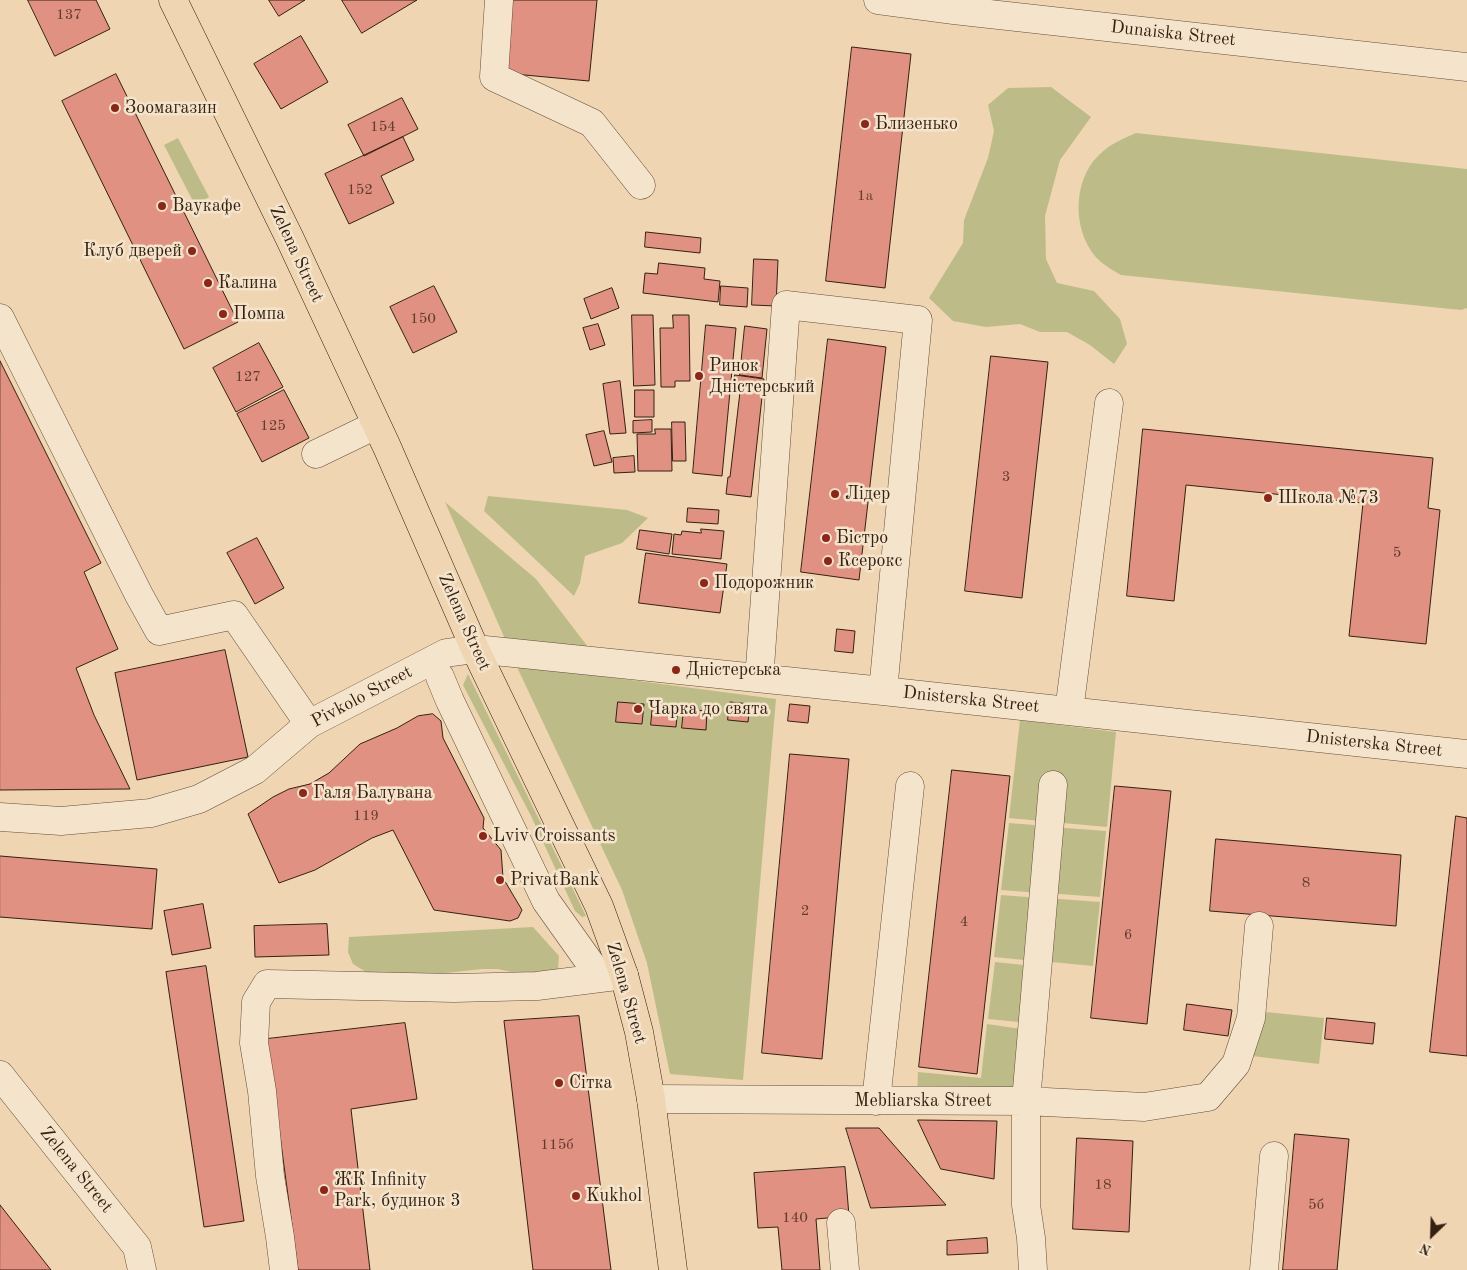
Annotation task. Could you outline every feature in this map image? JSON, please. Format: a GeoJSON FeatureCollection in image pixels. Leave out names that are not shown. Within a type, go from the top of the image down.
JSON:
{"type":"FeatureCollection","features":[{"type":"Feature","properties":{"kind":"main road","name":"Zelena Street"},"geometry":{"type":"LineString","coordinates":[[174,0],[290,239],[387,447],[475,649],[600,906],[612,976],[639,1032],[651,1099],[673,1270]]}},
{"type":"Feature","properties":{"kind":"street"},"geometry":{"type":"LineString","coordinates":[[499,0],[494,77],[592,123],[641,185]]}},
{"type":"Feature","properties":{"kind":"street","name":"Dunaiska Street"},"geometry":{"type":"LineString","coordinates":[[878,0],[953,5],[1467,67]]}},
{"type":"Feature","properties":{"kind":"street"},"geometry":{"type":"LineString","coordinates":[[760,678],[786,305],[918,320],[883,691]]}},
{"type":"Feature","properties":{"kind":"street"},"geometry":{"type":"LineString","coordinates":[[0,318],[139,595],[159,631],[234,615],[308,724]]}},
{"type":"Feature","properties":{"kind":"street"},"geometry":{"type":"LineString","coordinates":[[1069,711],[1109,402]]}},
{"type":"Feature","properties":{"kind":"street"},"geometry":{"type":"LineString","coordinates":[[316,454],[376,424]]}},
{"type":"Feature","properties":{"kind":"street","name":"Pivkolo Street"},"geometry":{"type":"LineString","coordinates":[[0,817],[61,821],[142,814],[199,799],[256,770],[308,724],[446,653],[475,649]]}},
{"type":"Feature","properties":{"kind":"street","name":"Dnisterska Street"},"geometry":{"type":"LineString","coordinates":[[475,649],[1467,754]]}},
{"type":"Feature","properties":{"kind":"street"},"geometry":{"type":"LineString","coordinates":[[440,677],[546,901],[612,976]]}},
{"type":"Feature","properties":{"kind":"street"},"geometry":{"type":"LineString","coordinates":[[1033,1270],[1026,1205],[1026,1101],[1053,785]]}},
{"type":"Feature","properties":{"kind":"street"},"geometry":{"type":"LineString","coordinates":[[876,1101],[910,786]]}},
{"type":"Feature","properties":{"kind":"street","name":"Mebliarska Street"},"geometry":{"type":"LineString","coordinates":[[651,1099],[1026,1101],[1144,1107],[1208,1097],[1236,1064],[1251,1018],[1259,926]]}},
{"type":"Feature","properties":{"kind":"street"},"geometry":{"type":"LineString","coordinates":[[284,1270],[270,1176],[262,1091],[254,1043],[256,1002],[267,984],[454,988],[537,986],[612,976]]}},
{"type":"Feature","properties":{"kind":"street","name":"Zelena Street"},"geometry":{"type":"LineString","coordinates":[[0,1075],[137,1247],[142,1270]]}},
{"type":"Feature","properties":{"kind":"street"},"geometry":{"type":"LineString","coordinates":[[1264,1270],[1274,1156]]}},
{"type":"Feature","properties":{"kind":"street"},"geometry":{"type":"LineString","coordinates":[[841,1223],[845,1270]]}},
{"type":"Feature","properties":{"kind":"shaded area"},"geometry":{"type":"Polygon","coordinates":[[[1051,87],[1091,117],[1060,160],[1045,216],[1046,259],[1057,283],[1094,291],[1120,319],[1127,344],[1114,364],[1090,345],[1067,332],[1040,332],[1020,324],[986,327],[953,321],[929,298],[963,243],[964,220],[988,158],[994,131],[988,105],[1008,88],[1051,87]]]}},
{"type":"Feature","properties":{"kind":"shaded area"},"geometry":{"type":"Polygon","coordinates":[[[1136,133],[1467,169],[1467,308],[1461,310],[1121,275],[1101,262],[1091,251],[1080,224],[1080,194],[1083,179],[1099,155],[1112,145],[1136,133]]]}},
{"type":"Feature","properties":{"kind":"shaded area"},"geometry":{"type":"Polygon","coordinates":[[[178,138],[209,197],[195,205],[164,145],[178,138]]]}},
{"type":"Feature","properties":{"kind":"shaded area"},"geometry":{"type":"Polygon","coordinates":[[[488,496],[627,510],[648,518],[622,543],[585,556],[580,583],[574,596],[484,511],[488,496]]]}},
{"type":"Feature","properties":{"kind":"shaded area"},"geometry":{"type":"Polygon","coordinates":[[[445,502],[536,579],[588,647],[505,639],[445,502]]]}},
{"type":"Feature","properties":{"kind":"shaded area"},"geometry":{"type":"Polygon","coordinates":[[[516,665],[776,699],[743,1080],[670,1074],[647,963],[622,890],[516,665]]]}},
{"type":"Feature","properties":{"kind":"shaded area"},"geometry":{"type":"Polygon","coordinates":[[[468,674],[586,916],[582,917],[575,911],[531,816],[463,685],[468,674]]]}},
{"type":"Feature","properties":{"kind":"shaded area"},"geometry":{"type":"Polygon","coordinates":[[[1020,720],[1116,732],[1107,827],[1009,818],[1020,720]]]}},
{"type":"Feature","properties":{"kind":"shaded area"},"geometry":{"type":"Polygon","coordinates":[[[1009,823],[1047,826],[1041,893],[1001,890],[1009,823]]]}},
{"type":"Feature","properties":{"kind":"shaded area"},"geometry":{"type":"Polygon","coordinates":[[[1052,827],[1106,831],[1100,897],[1046,893],[1052,827]]]}},
{"type":"Feature","properties":{"kind":"shaded area"},"geometry":{"type":"Polygon","coordinates":[[[1001,895],[1040,898],[1034,961],[994,957],[1001,895]]]}},
{"type":"Feature","properties":{"kind":"shaded area"},"geometry":{"type":"Polygon","coordinates":[[[1046,898],[1100,902],[1093,966],[1041,961],[1046,898]]]}},
{"type":"Feature","properties":{"kind":"shaded area"},"geometry":{"type":"Polygon","coordinates":[[[533,927],[559,956],[558,969],[524,975],[498,969],[482,969],[418,976],[387,976],[366,972],[353,964],[348,952],[349,937],[533,927]]]}},
{"type":"Feature","properties":{"kind":"shaded area"},"geometry":{"type":"Polygon","coordinates":[[[995,962],[1033,966],[1029,1023],[988,1019],[995,962]]]}},
{"type":"Feature","properties":{"kind":"shaded area"},"geometry":{"type":"Polygon","coordinates":[[[1256,1011],[1324,1018],[1319,1064],[1252,1056],[1256,1011]]]}},
{"type":"Feature","properties":{"kind":"shaded area"},"geometry":{"type":"Polygon","coordinates":[[[987,1024],[1028,1030],[1024,1099],[917,1099],[918,1072],[981,1078],[987,1024]]]}},
{"type":"Feature","properties":{"kind":"building"},"geometry":{"type":"Polygon","coordinates":[[[28,0],[96,0],[110,29],[55,56],[28,0]]]}},
{"type":"Feature","properties":{"kind":"building"},"geometry":{"type":"Polygon","coordinates":[[[269,0],[305,0],[279,16],[269,0]]]}},
{"type":"Feature","properties":{"kind":"building"},"geometry":{"type":"Polygon","coordinates":[[[342,0],[417,0],[362,33],[342,0]]]}},
{"type":"Feature","properties":{"kind":"building"},"geometry":{"type":"Polygon","coordinates":[[[510,0],[597,0],[589,81],[503,73],[510,0]]]}},
{"type":"Feature","properties":{"kind":"building"},"geometry":{"type":"Polygon","coordinates":[[[301,36],[328,82],[281,109],[254,64],[301,36]]]}},
{"type":"Feature","properties":{"kind":"building"},"geometry":{"type":"Polygon","coordinates":[[[852,47],[911,54],[885,288],[826,281],[852,47]]]}},
{"type":"Feature","properties":{"kind":"building"},"geometry":{"type":"Polygon","coordinates":[[[116,74],[238,322],[184,349],[62,101],[116,74]]]}},
{"type":"Feature","properties":{"kind":"building"},"geometry":{"type":"Polygon","coordinates":[[[402,98],[418,129],[364,156],[348,125],[402,98]]]}},
{"type":"Feature","properties":{"kind":"building"},"geometry":{"type":"Polygon","coordinates":[[[403,137],[414,160],[381,176],[394,203],[349,224],[325,174],[403,137]]]}},
{"type":"Feature","properties":{"kind":"building"},"geometry":{"type":"Polygon","coordinates":[[[646,232],[701,238],[700,253],[645,247],[646,232]]]}},
{"type":"Feature","properties":{"kind":"building"},"geometry":{"type":"Polygon","coordinates":[[[754,259],[778,260],[776,306],[752,305],[754,259]]]}},
{"type":"Feature","properties":{"kind":"building"},"geometry":{"type":"Polygon","coordinates":[[[659,263],[705,268],[704,279],[720,281],[718,302],[643,293],[645,273],[657,274],[659,263]]]}},
{"type":"Feature","properties":{"kind":"building"},"geometry":{"type":"Polygon","coordinates":[[[434,286],[457,332],[413,353],[390,307],[434,286]]]}},
{"type":"Feature","properties":{"kind":"building"},"geometry":{"type":"Polygon","coordinates":[[[721,286],[748,288],[747,307],[720,305],[721,286]]]}},
{"type":"Feature","properties":{"kind":"building"},"geometry":{"type":"Polygon","coordinates":[[[612,288],[619,308],[591,319],[584,299],[612,288]]]}},
{"type":"Feature","properties":{"kind":"building"},"geometry":{"type":"Polygon","coordinates":[[[632,315],[653,315],[655,385],[634,386],[632,315]]]}},
{"type":"Feature","properties":{"kind":"building"},"geometry":{"type":"Polygon","coordinates":[[[673,315],[689,315],[690,381],[675,381],[675,387],[661,387],[660,328],[673,328],[673,315]]]}},
{"type":"Feature","properties":{"kind":"building"},"geometry":{"type":"Polygon","coordinates":[[[598,324],[605,345],[590,350],[583,328],[598,324]]]}},
{"type":"Feature","properties":{"kind":"building"},"geometry":{"type":"Polygon","coordinates":[[[706,325],[736,328],[722,476],[693,473],[706,325]]]}},
{"type":"Feature","properties":{"kind":"building"},"geometry":{"type":"Polygon","coordinates":[[[745,326],[767,329],[762,378],[740,375],[745,326]]]}},
{"type":"Feature","properties":{"kind":"building"},"geometry":{"type":"Polygon","coordinates":[[[828,339],[886,347],[859,580],[801,572],[828,339]]]}},
{"type":"Feature","properties":{"kind":"building"},"geometry":{"type":"Polygon","coordinates":[[[259,343],[283,387],[236,412],[213,368],[259,343]]]}},
{"type":"Feature","properties":{"kind":"building"},"geometry":{"type":"Polygon","coordinates":[[[991,356],[1048,362],[1022,598],[965,591],[991,356]]]}},
{"type":"Feature","properties":{"kind":"building"},"geometry":{"type":"Polygon","coordinates":[[[0,361],[101,563],[84,572],[118,649],[76,668],[94,715],[130,789],[0,790],[0,361]]]}},
{"type":"Feature","properties":{"kind":"building"},"geometry":{"type":"Polygon","coordinates":[[[735,375],[764,379],[751,497],[726,494],[728,477],[730,477],[740,392],[733,392],[735,375]]]}},
{"type":"Feature","properties":{"kind":"building"},"geometry":{"type":"Polygon","coordinates":[[[620,381],[626,433],[610,434],[603,384],[620,381]]]}},
{"type":"Feature","properties":{"kind":"building"},"geometry":{"type":"Polygon","coordinates":[[[284,390],[309,438],[262,462],[237,414],[284,390]]]}},
{"type":"Feature","properties":{"kind":"building"},"geometry":{"type":"Polygon","coordinates":[[[635,390],[654,390],[654,417],[635,417],[635,390]]]}},
{"type":"Feature","properties":{"kind":"building"},"geometry":{"type":"Polygon","coordinates":[[[652,420],[652,432],[633,433],[633,421],[652,420]]]}},
{"type":"Feature","properties":{"kind":"building"},"geometry":{"type":"Polygon","coordinates":[[[672,422],[685,422],[686,461],[673,461],[672,422]]]}},
{"type":"Feature","properties":{"kind":"building"},"geometry":{"type":"Polygon","coordinates":[[[655,429],[671,429],[672,471],[638,471],[637,434],[655,434],[655,429]]]}},
{"type":"Feature","properties":{"kind":"building"},"geometry":{"type":"Polygon","coordinates":[[[1143,429],[1433,458],[1428,508],[1440,510],[1426,644],[1349,636],[1363,503],[1186,485],[1174,601],[1127,596],[1143,429]]]}},
{"type":"Feature","properties":{"kind":"building"},"geometry":{"type":"Polygon","coordinates":[[[604,431],[612,462],[594,466],[586,435],[604,431]]]}},
{"type":"Feature","properties":{"kind":"building"},"geometry":{"type":"Polygon","coordinates":[[[634,456],[635,472],[614,473],[613,458],[634,456]]]}},
{"type":"Feature","properties":{"kind":"building"},"geometry":{"type":"Polygon","coordinates":[[[688,508],[719,510],[718,524],[687,522],[688,508]]]}},
{"type":"Feature","properties":{"kind":"building"},"geometry":{"type":"Polygon","coordinates":[[[701,529],[724,531],[721,559],[672,554],[674,534],[681,535],[682,531],[701,533],[701,529]]]}},
{"type":"Feature","properties":{"kind":"building"},"geometry":{"type":"Polygon","coordinates":[[[640,530],[672,534],[669,554],[637,549],[640,530]]]}},
{"type":"Feature","properties":{"kind":"building"},"geometry":{"type":"Polygon","coordinates":[[[257,538],[284,588],[255,604],[227,553],[257,538]]]}},
{"type":"Feature","properties":{"kind":"building"},"geometry":{"type":"Polygon","coordinates":[[[646,553],[727,564],[720,613],[639,603],[646,553]]]}},
{"type":"Feature","properties":{"kind":"building"},"geometry":{"type":"Polygon","coordinates":[[[837,629],[855,631],[853,653],[835,651],[837,629]]]}},
{"type":"Feature","properties":{"kind":"building"},"geometry":{"type":"Polygon","coordinates":[[[225,650],[248,757],[137,780],[115,673],[225,650]]]}},
{"type":"Feature","properties":{"kind":"building"},"geometry":{"type":"Polygon","coordinates":[[[618,702],[644,704],[642,724],[616,722],[618,702]]]}},
{"type":"Feature","properties":{"kind":"building"},"geometry":{"type":"Polygon","coordinates":[[[730,702],[750,704],[748,722],[728,720],[730,702]]]}},
{"type":"Feature","properties":{"kind":"building"},"geometry":{"type":"Polygon","coordinates":[[[653,704],[678,707],[676,727],[651,725],[653,704]]]}},
{"type":"Feature","properties":{"kind":"building"},"geometry":{"type":"Polygon","coordinates":[[[790,704],[810,706],[808,723],[788,721],[790,704]]]}},
{"type":"Feature","properties":{"kind":"building"},"geometry":{"type":"Polygon","coordinates":[[[684,709],[707,711],[706,730],[682,728],[684,709]]]}},
{"type":"Feature","properties":{"kind":"building"},"geometry":{"type":"Polygon","coordinates":[[[433,714],[441,721],[443,738],[484,818],[483,828],[501,850],[503,878],[522,910],[518,918],[510,921],[434,910],[393,830],[372,838],[315,870],[279,883],[248,814],[273,797],[289,789],[310,784],[329,773],[360,744],[397,728],[418,716],[433,714]]]}},
{"type":"Feature","properties":{"kind":"building"},"geometry":{"type":"Polygon","coordinates":[[[790,754],[849,759],[822,1059],[762,1053],[790,754]]]}},
{"type":"Feature","properties":{"kind":"building"},"geometry":{"type":"Polygon","coordinates":[[[952,770],[1010,776],[977,1074],[919,1067],[952,770]]]}},
{"type":"Feature","properties":{"kind":"building"},"geometry":{"type":"Polygon","coordinates":[[[1115,786],[1171,791],[1147,1024],[1091,1018],[1115,786]]]}},
{"type":"Feature","properties":{"kind":"building"},"geometry":{"type":"Polygon","coordinates":[[[1456,816],[1467,818],[1467,1056],[1430,1052],[1456,816]]]}},
{"type":"Feature","properties":{"kind":"building"},"geometry":{"type":"Polygon","coordinates":[[[1216,839],[1401,855],[1396,926],[1210,911],[1216,839]]]}},
{"type":"Feature","properties":{"kind":"building"},"geometry":{"type":"Polygon","coordinates":[[[0,856],[157,869],[152,929],[0,917],[0,856]]]}},
{"type":"Feature","properties":{"kind":"building"},"geometry":{"type":"Polygon","coordinates":[[[203,904],[211,948],[172,955],[164,911],[203,904]]]}},
{"type":"Feature","properties":{"kind":"building"},"geometry":{"type":"Polygon","coordinates":[[[327,924],[329,955],[255,957],[254,926],[327,924]]]}},
{"type":"Feature","properties":{"kind":"building"},"geometry":{"type":"Polygon","coordinates":[[[206,966],[244,1221],[204,1227],[166,972],[206,966]]]}},
{"type":"Feature","properties":{"kind":"building"},"geometry":{"type":"Polygon","coordinates":[[[1187,1004],[1232,1010],[1228,1036],[1184,1030],[1187,1004]]]}},
{"type":"Feature","properties":{"kind":"building"},"geometry":{"type":"Polygon","coordinates":[[[579,1016],[611,1270],[533,1270],[504,1021],[579,1016]]]}},
{"type":"Feature","properties":{"kind":"building"},"geometry":{"type":"Polygon","coordinates":[[[1327,1018],[1375,1023],[1373,1044],[1325,1039],[1327,1018]]]}},
{"type":"Feature","properties":{"kind":"building","name":"ЖК Infinity Park, будинок 3"},"geometry":{"type":"Polygon","coordinates":[[[405,1023],[417,1099],[351,1109],[370,1270],[298,1270],[267,1039],[405,1023]]]}},
{"type":"Feature","properties":{"kind":"building"},"geometry":{"type":"Polygon","coordinates":[[[918,1120],[997,1121],[994,1179],[941,1169],[918,1120]]]}},
{"type":"Feature","properties":{"kind":"building"},"geometry":{"type":"Polygon","coordinates":[[[846,1128],[879,1128],[946,1205],[871,1208],[846,1128]]]}},
{"type":"Feature","properties":{"kind":"building"},"geometry":{"type":"Polygon","coordinates":[[[1295,1134],[1349,1139],[1337,1270],[1283,1270],[1295,1134]]]}},
{"type":"Feature","properties":{"kind":"building"},"geometry":{"type":"Polygon","coordinates":[[[1077,1138],[1133,1141],[1129,1232],[1073,1229],[1077,1138]]]}},
{"type":"Feature","properties":{"kind":"building"},"geometry":{"type":"Polygon","coordinates":[[[845,1167],[849,1216],[816,1219],[820,1270],[782,1270],[778,1227],[758,1228],[754,1173],[845,1167]]]}},
{"type":"Feature","properties":{"kind":"building"},"geometry":{"type":"Polygon","coordinates":[[[0,1205],[51,1270],[0,1270],[0,1205]]]}},
{"type":"Feature","properties":{"kind":"building"},"geometry":{"type":"Polygon","coordinates":[[[987,1238],[988,1253],[947,1255],[947,1241],[987,1238]]]}},
{"type":"Feature","properties":{"kind":"place","name":"Зоомагазин"},"geometry":{"type":"Point","coordinates":[115,108]}},
{"type":"Feature","properties":{"kind":"place","name":"Близенько"},"geometry":{"type":"Point","coordinates":[865,124]}},
{"type":"Feature","properties":{"kind":"place","name":"Ваукафе"},"geometry":{"type":"Point","coordinates":[162,206]}},
{"type":"Feature","properties":{"kind":"place","name":"Клуб дверей"},"geometry":{"type":"Point","coordinates":[192,251]}},
{"type":"Feature","properties":{"kind":"place","name":"Калина"},"geometry":{"type":"Point","coordinates":[208,283]}},
{"type":"Feature","properties":{"kind":"place","name":"Помпа"},"geometry":{"type":"Point","coordinates":[223,314]}},
{"type":"Feature","properties":{"kind":"place","name":"Ринок Дністерський"},"geometry":{"type":"Point","coordinates":[699,376]}},
{"type":"Feature","properties":{"kind":"place","name":"Лідер"},"geometry":{"type":"Point","coordinates":[835,494]}},
{"type":"Feature","properties":{"kind":"place","name":"Школа №73"},"geometry":{"type":"Point","coordinates":[1268,498]}},
{"type":"Feature","properties":{"kind":"place","name":"Бістро"},"geometry":{"type":"Point","coordinates":[826,538]}},
{"type":"Feature","properties":{"kind":"place","name":"Ксерокс"},"geometry":{"type":"Point","coordinates":[828,561]}},
{"type":"Feature","properties":{"kind":"place","name":"Подорожник"},"geometry":{"type":"Point","coordinates":[704,583]}},
{"type":"Feature","properties":{"kind":"place","name":"Дністерська"},"geometry":{"type":"Point","coordinates":[676,670]}},
{"type":"Feature","properties":{"kind":"place","name":"Чарка до свята"},"geometry":{"type":"Point","coordinates":[638,709]}},
{"type":"Feature","properties":{"kind":"place","name":"Галя Балувана"},"geometry":{"type":"Point","coordinates":[303,793]}},
{"type":"Feature","properties":{"kind":"place","name":"Lviv Croissants"},"geometry":{"type":"Point","coordinates":[483,836]}},
{"type":"Feature","properties":{"kind":"place","name":"PrivatBank"},"geometry":{"type":"Point","coordinates":[500,880]}},
{"type":"Feature","properties":{"kind":"place","name":"Сітка"},"geometry":{"type":"Point","coordinates":[559,1083]}},
{"type":"Feature","properties":{"kind":"place","name":"ЖК Infinity Park, будинок 3"},"geometry":{"type":"Point","coordinates":[324,1190]}},
{"type":"Feature","properties":{"kind":"place","name":"Kukhol"},"geometry":{"type":"Point","coordinates":[576,1196]}}]}
